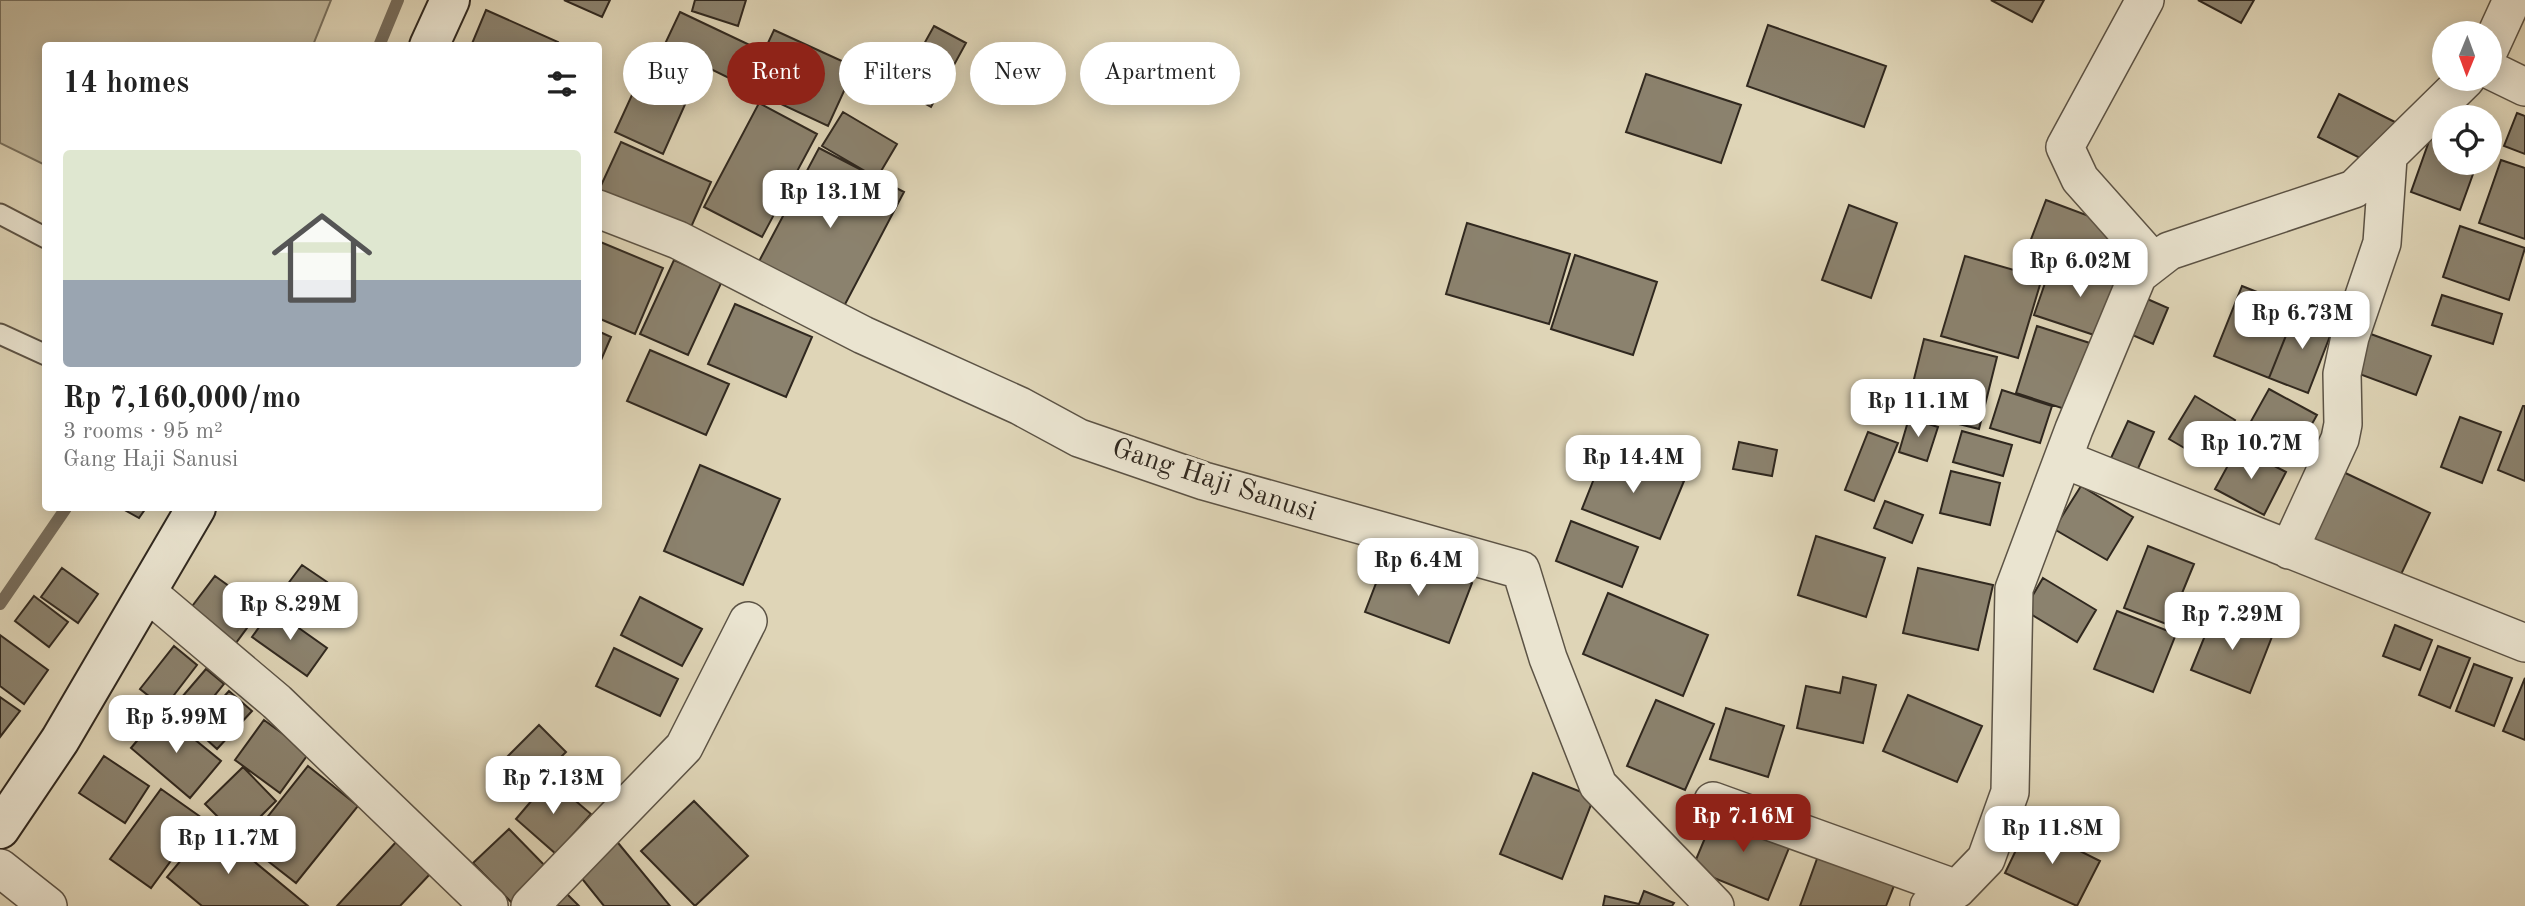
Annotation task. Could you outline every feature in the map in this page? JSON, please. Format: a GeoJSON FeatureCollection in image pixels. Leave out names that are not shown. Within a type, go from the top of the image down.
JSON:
{"type":"FeatureCollection","features":[{"type":"Feature","properties":{"kind":"main road"},"geometry":{"type":"LineString","coordinates":[[431,42],[450,0]]}},
{"type":"Feature","properties":{"kind":"main road"},"geometry":{"type":"LineString","coordinates":[[0,829],[60,740],[194,511]]}},
{"type":"Feature","properties":{"kind":"street"},"geometry":{"type":"LineString","coordinates":[[2145,0],[2065,148],[2080,178],[2153,261]]}},
{"type":"Feature","properties":{"kind":"street"},"geometry":{"type":"LineString","coordinates":[[2502,22],[2512,0]]}},
{"type":"Feature","properties":{"kind":"street"},"geometry":{"type":"LineString","coordinates":[[2502,75],[2525,86]]}},
{"type":"Feature","properties":{"kind":"street"},"geometry":{"type":"LineString","coordinates":[[1713,801],[1943,897],[1986,859],[2010,792],[2014,589],[2063,458],[2138,275],[2169,251],[2354,189],[2388,158],[2451,91]]}},
{"type":"Feature","properties":{"kind":"street"},"geometry":{"type":"LineString","coordinates":[[2289,550],[2342,432],[2342,374],[2350,337],[2382,243],[2388,158]]}},
{"type":"Feature","properties":{"kind":"street","name":"Gang Haji Sanusi"},"geometry":{"type":"LineString","coordinates":[[602,211],[678,240],[863,335],[1020,406],[1079,438],[1204,481],[1521,570],[1548,658],[1598,785],[1715,906]]}},
{"type":"Feature","properties":{"kind":"street"},"geometry":{"type":"LineString","coordinates":[[2063,458],[2525,643]]}},
{"type":"Feature","properties":{"kind":"street"},"geometry":{"type":"LineString","coordinates":[[148,593],[277,702],[489,906]]}},
{"type":"Feature","properties":{"kind":"street"},"geometry":{"type":"LineString","coordinates":[[530,906],[684,747],[748,621]]}},
{"type":"Feature","properties":{"kind":"street"},"geometry":{"type":"LineString","coordinates":[[0,868],[48,906]]}},
{"type":"Feature","properties":{"kind":"lane"},"geometry":{"type":"LineString","coordinates":[[0,214],[42,236]]}},
{"type":"Feature","properties":{"kind":"lane"},"geometry":{"type":"LineString","coordinates":[[0,334],[42,353]]}},
{"type":"Feature","properties":{"kind":"shaded area"},"geometry":{"type":"Polygon","coordinates":[[[0,0],[331,0],[314,42],[42,42],[42,164],[0,143],[0,0]]]}},
{"type":"Feature","properties":{"kind":"building"},"geometry":{"type":"Polygon","coordinates":[[[564,0],[610,0],[602,17],[564,0]]]}},
{"type":"Feature","properties":{"kind":"building"},"geometry":{"type":"Polygon","coordinates":[[[695,0],[746,0],[738,26],[692,11],[695,0]]]}},
{"type":"Feature","properties":{"kind":"building"},"geometry":{"type":"Polygon","coordinates":[[[1991,0],[2044,0],[2032,22],[1991,0]]]}},
{"type":"Feature","properties":{"kind":"building"},"geometry":{"type":"Polygon","coordinates":[[[2198,0],[2254,0],[2241,23],[2198,0]]]}},
{"type":"Feature","properties":{"kind":"building"},"geometry":{"type":"Polygon","coordinates":[[[486,10],[558,42],[473,42],[486,10]]]}},
{"type":"Feature","properties":{"kind":"building"},"geometry":{"type":"Polygon","coordinates":[[[680,12],[743,42],[727,42],[727,77],[713,70],[713,42],[666,42],[680,12]]]}},
{"type":"Feature","properties":{"kind":"building"},"geometry":{"type":"Polygon","coordinates":[[[1768,25],[1886,66],[1864,127],[1747,86],[1768,25]]]}},
{"type":"Feature","properties":{"kind":"building"},"geometry":{"type":"Polygon","coordinates":[[[934,26],[966,43],[956,61],[956,42],[925,42],[934,26]]]}},
{"type":"Feature","properties":{"kind":"building"},"geometry":{"type":"Polygon","coordinates":[[[774,30],[800,42],[768,42],[774,30]]]}},
{"type":"Feature","properties":{"kind":"building"},"geometry":{"type":"Polygon","coordinates":[[[825,53],[839,60],[839,102],[828,126],[783,105],[825,105],[825,53]]]}},
{"type":"Feature","properties":{"kind":"building"},"geometry":{"type":"Polygon","coordinates":[[[1646,74],[1741,105],[1721,163],[1626,132],[1646,74]]]}},
{"type":"Feature","properties":{"kind":"building"},"geometry":{"type":"Polygon","coordinates":[[[2339,94],[2395,122],[2374,165],[2318,137],[2339,94]]]}},
{"type":"Feature","properties":{"kind":"building"},"geometry":{"type":"Polygon","coordinates":[[[627,105],[685,105],[663,154],[615,132],[627,105]]]}},
{"type":"Feature","properties":{"kind":"building"},"geometry":{"type":"Polygon","coordinates":[[[758,105],[763,105],[817,134],[762,237],[704,207],[758,105]]]}},
{"type":"Feature","properties":{"kind":"building"},"geometry":{"type":"Polygon","coordinates":[[[843,112],[897,144],[877,178],[822,146],[843,112]]]}},
{"type":"Feature","properties":{"kind":"building"},"geometry":{"type":"Polygon","coordinates":[[[2517,113],[2525,116],[2525,154],[2504,146],[2517,113]]]}},
{"type":"Feature","properties":{"kind":"building"},"geometry":{"type":"Polygon","coordinates":[[[2432,133],[2432,175],[2473,175],[2460,210],[2411,192],[2432,133]]]}},
{"type":"Feature","properties":{"kind":"building"},"geometry":{"type":"Polygon","coordinates":[[[621,142],[711,182],[688,234],[602,194],[602,183],[621,142]]]}},
{"type":"Feature","properties":{"kind":"building"},"geometry":{"type":"Polygon","coordinates":[[[819,148],[904,192],[841,312],[756,267],[819,148]]]}},
{"type":"Feature","properties":{"kind":"building"},"geometry":{"type":"Polygon","coordinates":[[[2502,160],[2525,168],[2525,239],[2479,223],[2496,175],[2502,175],[2502,160]]]}},
{"type":"Feature","properties":{"kind":"building"},"geometry":{"type":"Polygon","coordinates":[[[2046,200],[2113,225],[2096,267],[2030,242],[2046,200]]]}},
{"type":"Feature","properties":{"kind":"building"},"geometry":{"type":"Polygon","coordinates":[[[1849,205],[1897,223],[1871,298],[1822,280],[1849,205]]]}},
{"type":"Feature","properties":{"kind":"building"},"geometry":{"type":"Polygon","coordinates":[[[1467,223],[1570,254],[1549,324],[1446,294],[1467,223]]]}},
{"type":"Feature","properties":{"kind":"building"},"geometry":{"type":"Polygon","coordinates":[[[2460,226],[2525,248],[2509,300],[2443,277],[2460,226]]]}},
{"type":"Feature","properties":{"kind":"building"},"geometry":{"type":"Polygon","coordinates":[[[602,243],[663,268],[635,334],[602,320],[602,243]]]}},
{"type":"Feature","properties":{"kind":"building"},"geometry":{"type":"Polygon","coordinates":[[[1575,255],[1657,282],[1633,355],[1551,329],[1575,255]]]}},
{"type":"Feature","properties":{"kind":"building"},"geometry":{"type":"Polygon","coordinates":[[[1965,256],[2042,278],[2018,358],[1941,336],[1965,256]]]}},
{"type":"Feature","properties":{"kind":"building"},"geometry":{"type":"Polygon","coordinates":[[[674,260],[722,281],[688,355],[640,334],[674,260]]]}},
{"type":"Feature","properties":{"kind":"building"},"geometry":{"type":"Polygon","coordinates":[[[2053,260],[2126,284],[2106,339],[2034,315],[2053,260]]]}},
{"type":"Feature","properties":{"kind":"building"},"geometry":{"type":"Polygon","coordinates":[[[2242,286],[2297,308],[2269,378],[2214,356],[2242,286]]]}},
{"type":"Feature","properties":{"kind":"building"},"geometry":{"type":"Polygon","coordinates":[[[2442,295],[2502,314],[2493,344],[2432,325],[2442,295]]]}},
{"type":"Feature","properties":{"kind":"building"},"geometry":{"type":"Polygon","coordinates":[[[2145,298],[2168,308],[2153,344],[2130,334],[2145,298]]]}},
{"type":"Feature","properties":{"kind":"building"},"geometry":{"type":"Polygon","coordinates":[[[735,304],[812,337],[786,397],[708,364],[735,304]]]}},
{"type":"Feature","properties":{"kind":"building"},"geometry":{"type":"Polygon","coordinates":[[[2297,308],[2335,323],[2308,393],[2269,378],[2297,308]]]}},
{"type":"Feature","properties":{"kind":"building"},"geometry":{"type":"Polygon","coordinates":[[[2037,326],[2099,346],[2077,413],[2016,393],[2037,326]]]}},
{"type":"Feature","properties":{"kind":"building"},"geometry":{"type":"Polygon","coordinates":[[[602,333],[611,337],[602,358],[602,333]]]}},
{"type":"Feature","properties":{"kind":"building"},"geometry":{"type":"Polygon","coordinates":[[[2368,333],[2431,356],[2416,395],[2354,372],[2368,333]]]}},
{"type":"Feature","properties":{"kind":"building"},"geometry":{"type":"Polygon","coordinates":[[[1924,339],[1997,357],[1979,429],[1906,411],[1924,339]]]}},
{"type":"Feature","properties":{"kind":"building"},"geometry":{"type":"Polygon","coordinates":[[[650,350],[729,384],[706,435],[627,401],[650,350]]]}},
{"type":"Feature","properties":{"kind":"building"},"geometry":{"type":"Polygon","coordinates":[[[2269,389],[2317,415],[2293,458],[2245,432],[2269,389]]]}},
{"type":"Feature","properties":{"kind":"building"},"geometry":{"type":"Polygon","coordinates":[[[2002,390],[2052,406],[2040,443],[1990,428],[2002,390]]]}},
{"type":"Feature","properties":{"kind":"building"},"geometry":{"type":"Polygon","coordinates":[[[2195,396],[2235,420],[2210,463],[2169,439],[2195,396]]]}},
{"type":"Feature","properties":{"kind":"building"},"geometry":{"type":"Polygon","coordinates":[[[2525,406],[2525,481],[2498,470],[2525,406]]]}},
{"type":"Feature","properties":{"kind":"building"},"geometry":{"type":"Polygon","coordinates":[[[2460,417],[2501,432],[2482,483],[2441,467],[2460,417]]]}},
{"type":"Feature","properties":{"kind":"building"},"geometry":{"type":"Polygon","coordinates":[[[1909,418],[1938,427],[1927,461],[1899,452],[1909,418]]]}},
{"type":"Feature","properties":{"kind":"building"},"geometry":{"type":"Polygon","coordinates":[[[2128,421],[2154,432],[2133,480],[2106,469],[2128,421]]]}},
{"type":"Feature","properties":{"kind":"building"},"geometry":{"type":"Polygon","coordinates":[[[1962,431],[2012,445],[2003,476],[1953,462],[1962,431]]]}},
{"type":"Feature","properties":{"kind":"building"},"geometry":{"type":"Polygon","coordinates":[[[1868,432],[1898,443],[1874,501],[1845,490],[1868,432]]]}},
{"type":"Feature","properties":{"kind":"building"},"geometry":{"type":"Polygon","coordinates":[[[1739,442],[1777,450],[1772,476],[1733,469],[1739,442]]]}},
{"type":"Feature","properties":{"kind":"building"},"geometry":{"type":"Polygon","coordinates":[[[2238,447],[2286,472],[2264,515],[2215,489],[2238,447]]]}},
{"type":"Feature","properties":{"kind":"building"},"geometry":{"type":"Polygon","coordinates":[[[1605,451],[1684,481],[1660,539],[1582,509],[1605,451]]]}},
{"type":"Feature","properties":{"kind":"building"},"geometry":{"type":"Polygon","coordinates":[[[700,465],[780,499],[743,585],[664,551],[700,465]]]}},
{"type":"Feature","properties":{"kind":"building"},"geometry":{"type":"Polygon","coordinates":[[[2339,470],[2430,513],[2396,585],[2304,541],[2339,470]]]}},
{"type":"Feature","properties":{"kind":"building"},"geometry":{"type":"Polygon","coordinates":[[[1951,471],[2000,483],[1990,525],[1940,513],[1951,471]]]}},
{"type":"Feature","properties":{"kind":"building"},"geometry":{"type":"Polygon","coordinates":[[[2081,486],[2133,517],[2107,560],[2054,529],[2081,486]]]}},
{"type":"Feature","properties":{"kind":"building"},"geometry":{"type":"Polygon","coordinates":[[[1885,501],[1923,515],[1912,543],[1874,528],[1885,501]]]}},
{"type":"Feature","properties":{"kind":"building"},"geometry":{"type":"Polygon","coordinates":[[[126,511],[144,511],[139,518],[126,511]]]}},
{"type":"Feature","properties":{"kind":"building"},"geometry":{"type":"Polygon","coordinates":[[[1571,521],[1638,547],[1622,587],[1556,561],[1571,521]]]}},
{"type":"Feature","properties":{"kind":"building"},"geometry":{"type":"Polygon","coordinates":[[[1816,536],[1885,558],[1866,617],[1798,595],[1816,536]]]}},
{"type":"Feature","properties":{"kind":"building"},"geometry":{"type":"Polygon","coordinates":[[[2148,546],[2194,564],[2169,625],[2124,608],[2148,546]]]}},
{"type":"Feature","properties":{"kind":"building"},"geometry":{"type":"Polygon","coordinates":[[[1388,552],[1472,583],[1449,643],[1365,612],[1388,552]]]}},
{"type":"Feature","properties":{"kind":"building"},"geometry":{"type":"Polygon","coordinates":[[[302,565],[327,582],[303,616],[278,597],[302,565]]]}},
{"type":"Feature","properties":{"kind":"building"},"geometry":{"type":"Polygon","coordinates":[[[62,568],[98,594],[78,623],[41,597],[62,568]]]}},
{"type":"Feature","properties":{"kind":"building"},"geometry":{"type":"Polygon","coordinates":[[[1918,568],[1993,585],[1978,650],[1903,633],[1918,568]]]}},
{"type":"Feature","properties":{"kind":"building"},"geometry":{"type":"Polygon","coordinates":[[[215,576],[261,609],[233,647],[187,613],[215,576]]]}},
{"type":"Feature","properties":{"kind":"building"},"geometry":{"type":"Polygon","coordinates":[[[2043,578],[2096,610],[2077,642],[2024,610],[2043,578]]]}},
{"type":"Feature","properties":{"kind":"building"},"geometry":{"type":"Polygon","coordinates":[[[1608,593],[1708,635],[1683,696],[1583,654],[1608,593]]]}},
{"type":"Feature","properties":{"kind":"building"},"geometry":{"type":"Polygon","coordinates":[[[34,596],[68,622],[49,647],[15,621],[34,596]]]}},
{"type":"Feature","properties":{"kind":"building"},"geometry":{"type":"Polygon","coordinates":[[[640,597],[702,629],[682,666],[621,635],[640,597]]]}},
{"type":"Feature","properties":{"kind":"building"},"geometry":{"type":"Polygon","coordinates":[[[272,609],[327,648],[307,676],[252,637],[272,609]]]}},
{"type":"Feature","properties":{"kind":"building"},"geometry":{"type":"Polygon","coordinates":[[[2117,611],[2176,634],[2153,692],[2094,669],[2117,611]]]}},
{"type":"Feature","properties":{"kind":"building"},"geometry":{"type":"Polygon","coordinates":[[[2215,611],[2273,634],[2250,693],[2191,670],[2215,611]]]}},
{"type":"Feature","properties":{"kind":"building"},"geometry":{"type":"Polygon","coordinates":[[[2395,625],[2432,640],[2420,670],[2383,656],[2395,625]]]}},
{"type":"Feature","properties":{"kind":"building"},"geometry":{"type":"Polygon","coordinates":[[[0,635],[48,670],[24,704],[0,686],[0,635]]]}},
{"type":"Feature","properties":{"kind":"building"},"geometry":{"type":"Polygon","coordinates":[[[174,646],[197,665],[164,708],[140,689],[174,646]]]}},
{"type":"Feature","properties":{"kind":"building"},"geometry":{"type":"Polygon","coordinates":[[[2438,646],[2470,658],[2450,708],[2419,695],[2438,646]]]}},
{"type":"Feature","properties":{"kind":"building"},"geometry":{"type":"Polygon","coordinates":[[[614,648],[678,679],[660,716],[596,686],[614,648]]]}},
{"type":"Feature","properties":{"kind":"building"},"geometry":{"type":"Polygon","coordinates":[[[2474,664],[2512,678],[2494,726],[2456,711],[2474,664]]]}},
{"type":"Feature","properties":{"kind":"building"},"geometry":{"type":"Polygon","coordinates":[[[206,669],[224,684],[189,727],[170,711],[206,669]]]}},
{"type":"Feature","properties":{"kind":"building"},"geometry":{"type":"Polygon","coordinates":[[[1843,677],[1876,685],[1863,743],[1797,728],[1806,686],[1840,693],[1843,677]]]}},
{"type":"Feature","properties":{"kind":"building"},"geometry":{"type":"Polygon","coordinates":[[[2525,678],[2525,740],[2503,731],[2525,678]]]}},
{"type":"Feature","properties":{"kind":"building"},"geometry":{"type":"Polygon","coordinates":[[[229,691],[252,711],[217,749],[195,729],[229,691]]]}},
{"type":"Feature","properties":{"kind":"building"},"geometry":{"type":"Polygon","coordinates":[[[1908,695],[1982,726],[1957,782],[1883,751],[1908,695]]]}},
{"type":"Feature","properties":{"kind":"building"},"geometry":{"type":"Polygon","coordinates":[[[0,697],[20,711],[0,737],[0,697]]]}},
{"type":"Feature","properties":{"kind":"building"},"geometry":{"type":"Polygon","coordinates":[[[1656,700],[1714,724],[1685,790],[1627,766],[1656,700]]]}},
{"type":"Feature","properties":{"kind":"building"},"geometry":{"type":"Polygon","coordinates":[[[1726,708],[1784,726],[1768,777],[1710,759],[1726,708]]]}},
{"type":"Feature","properties":{"kind":"building"},"geometry":{"type":"Polygon","coordinates":[[[161,712],[221,761],[190,798],[131,748],[161,712]]]}},
{"type":"Feature","properties":{"kind":"building"},"geometry":{"type":"Polygon","coordinates":[[[264,720],[309,753],[280,793],[235,760],[264,720]]]}},
{"type":"Feature","properties":{"kind":"building"},"geometry":{"type":"Polygon","coordinates":[[[539,725],[566,752],[524,794],[497,767],[539,725]]]}},
{"type":"Feature","properties":{"kind":"building"},"geometry":{"type":"Polygon","coordinates":[[[104,756],[149,786],[125,823],[79,793],[104,756]]]}},
{"type":"Feature","properties":{"kind":"building"},"geometry":{"type":"Polygon","coordinates":[[[308,766],[358,806],[296,883],[246,844],[308,766]]]}},
{"type":"Feature","properties":{"kind":"building"},"geometry":{"type":"Polygon","coordinates":[[[243,767],[276,801],[239,838],[205,804],[243,767]]]}},
{"type":"Feature","properties":{"kind":"building"},"geometry":{"type":"Polygon","coordinates":[[[1533,773],[1594,797],[1562,879],[1500,854],[1533,773]]]}},
{"type":"Feature","properties":{"kind":"building"},"geometry":{"type":"Polygon","coordinates":[[[550,779],[591,814],[556,854],[516,819],[550,779]]]}},
{"type":"Feature","properties":{"kind":"building"},"geometry":{"type":"Polygon","coordinates":[[[161,789],[202,818],[151,888],[110,859],[161,789]]]}},
{"type":"Feature","properties":{"kind":"building"},"geometry":{"type":"Polygon","coordinates":[[[694,801],[748,856],[695,906],[641,851],[694,801]]]}},
{"type":"Feature","properties":{"kind":"building"},"geometry":{"type":"Polygon","coordinates":[[[1718,807],[1793,838],[1768,900],[1692,869],[1718,807]]]}},
{"type":"Feature","properties":{"kind":"building"},"geometry":{"type":"Polygon","coordinates":[[[210,825],[308,906],[202,906],[167,877],[210,825]]]}},
{"type":"Feature","properties":{"kind":"building"},"geometry":{"type":"Polygon","coordinates":[[[2028,825],[2100,861],[2077,906],[2005,873],[2028,825]]]}},
{"type":"Feature","properties":{"kind":"building"},"geometry":{"type":"Polygon","coordinates":[[[509,829],[551,872],[515,906],[473,863],[509,829]]]}},
{"type":"Feature","properties":{"kind":"building"},"geometry":{"type":"Polygon","coordinates":[[[614,838],[670,906],[604,906],[575,870],[614,838]]]}},
{"type":"Feature","properties":{"kind":"building"},"geometry":{"type":"Polygon","coordinates":[[[397,841],[431,873],[400,906],[337,906],[397,841]]]}},
{"type":"Feature","properties":{"kind":"building"},"geometry":{"type":"Polygon","coordinates":[[[1818,856],[1895,883],[1886,906],[1800,906],[1818,856]]]}},
{"type":"Feature","properties":{"kind":"building"},"geometry":{"type":"Polygon","coordinates":[[[562,889],[579,906],[544,906],[562,889]]]}},
{"type":"Feature","properties":{"kind":"building"},"geometry":{"type":"Polygon","coordinates":[[[1644,891],[1674,903],[1672,906],[1603,906],[1605,896],[1639,904],[1644,891]]]}},
{"type":"Feature","properties":{"kind":"waterway"},"geometry":{"type":"LineString","coordinates":[[381,42],[398,0]]}},
{"type":"Feature","properties":{"kind":"waterway"},"geometry":{"type":"LineString","coordinates":[[0,604],[64,511]]}}]}
